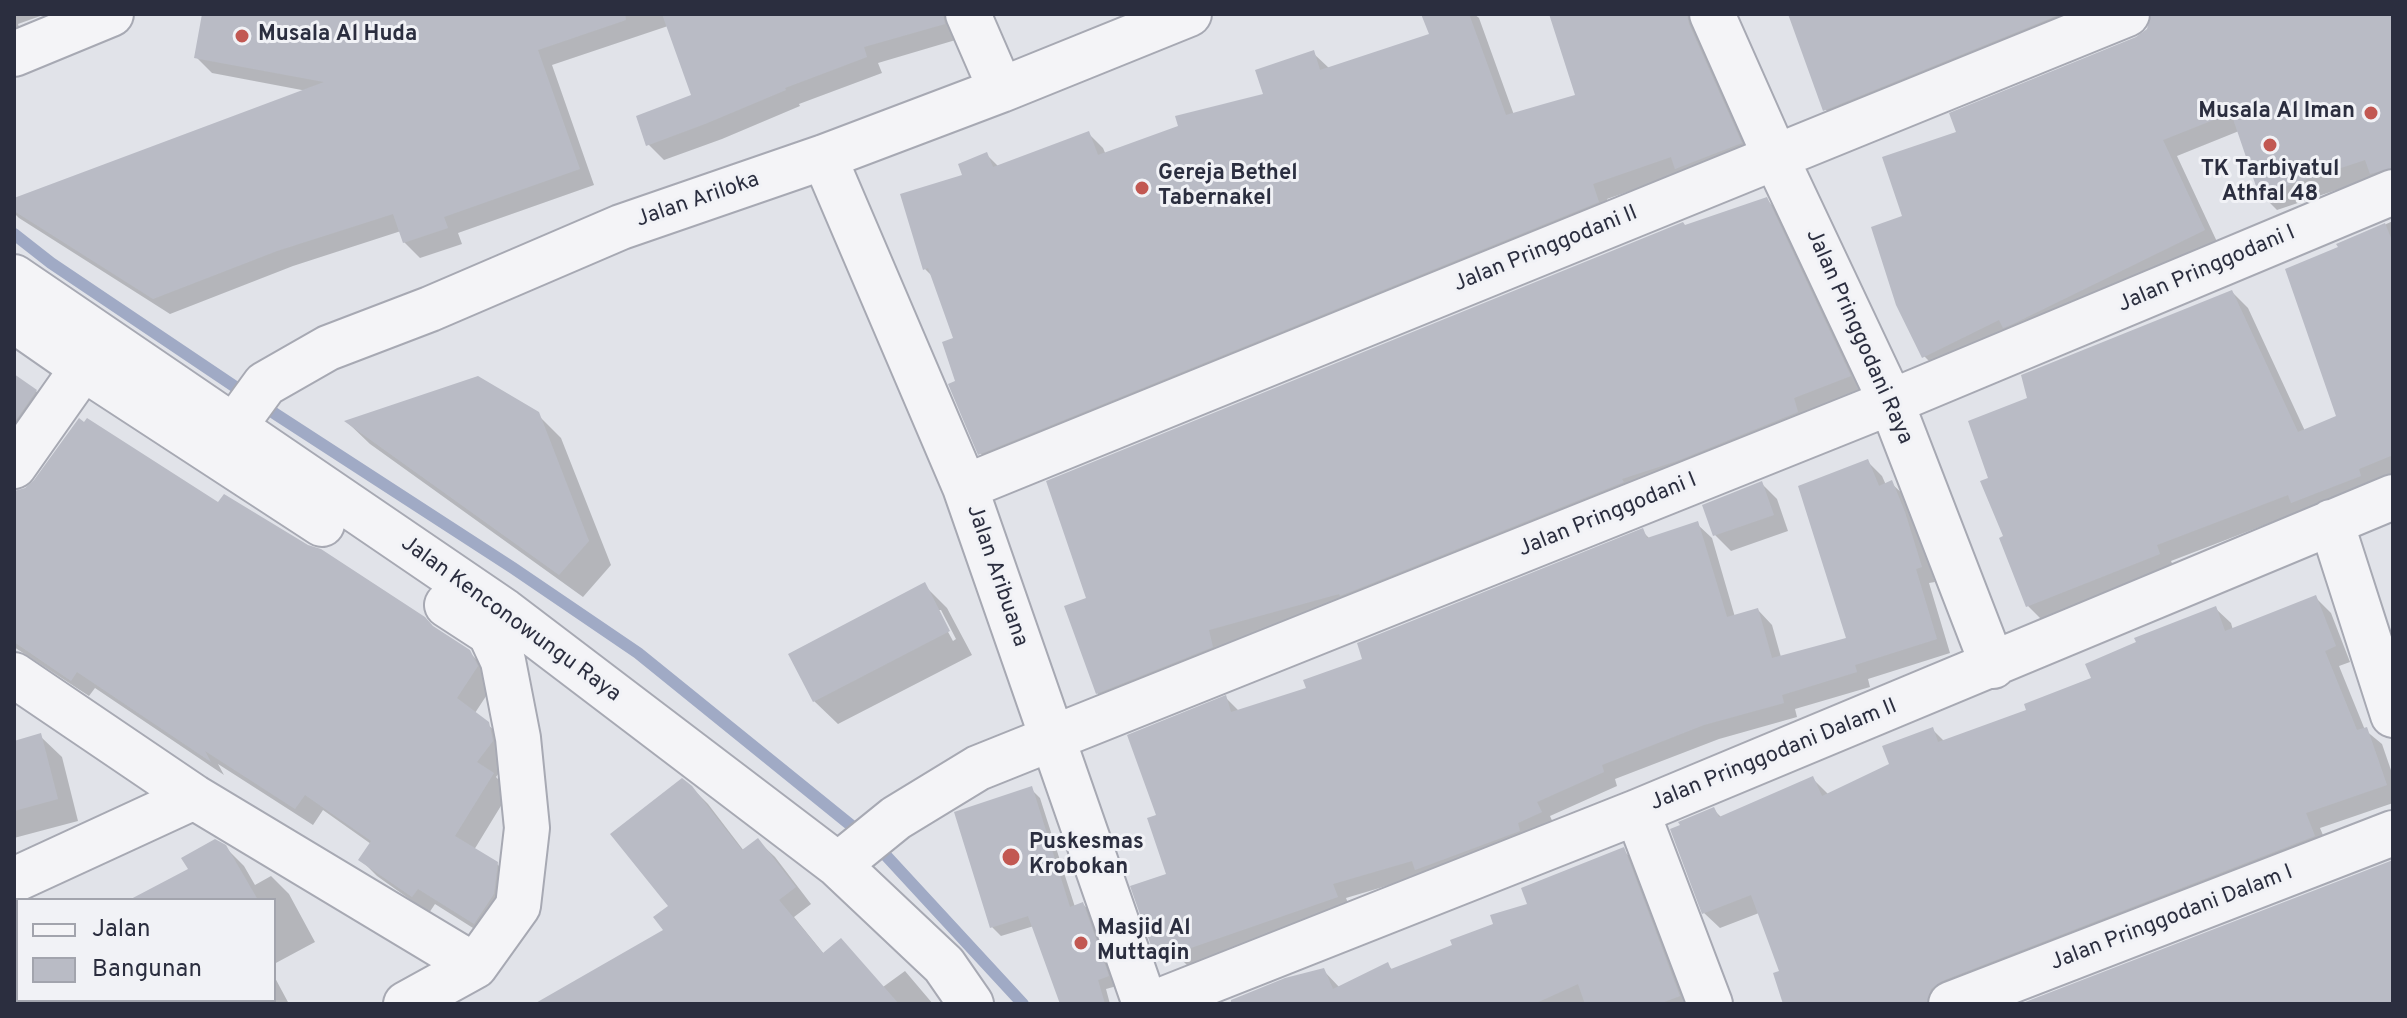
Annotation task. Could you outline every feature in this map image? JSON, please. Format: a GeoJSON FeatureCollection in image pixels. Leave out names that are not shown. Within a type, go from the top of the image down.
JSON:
{"type":"FeatureCollection","features":[{"type":"Feature","properties":{"kind":"street"},"geometry":{"type":"LineString","coordinates":[[14,54],[111,14]]}},
{"type":"Feature","properties":{"kind":"street"},"geometry":{"type":"LineString","coordinates":[[968,14],[1001,90]]}},
{"type":"Feature","properties":{"kind":"street","name":"Jalan Ariloka"},"geometry":{"type":"LineString","coordinates":[[248,408],[328,348],[430,309],[621,227],[824,157],[1189,14]]}},
{"type":"Feature","properties":{"kind":"street","name":"Jalan Pringgodani Raya"},"geometry":{"type":"LineString","coordinates":[[1712,14],[1891,402],[1993,666]]}},
{"type":"Feature","properties":{"kind":"street","name":"Jalan Pringgodani II"},"geometry":{"type":"LineString","coordinates":[[965,487],[2127,14]]}},
{"type":"Feature","properties":{"kind":"street","name":"Jalan Aribuana"},"geometry":{"type":"LineString","coordinates":[[824,157],[965,487],[1145,1004]]}},
{"type":"Feature","properties":{"kind":"street","name":"Jalan Pringgodani I"},"geometry":{"type":"LineString","coordinates":[[843,860],[896,818],[978,768],[1891,402],[2393,192]]}},
{"type":"Feature","properties":{"kind":"street","name":"Jalan Kenconowungu Raya"},"geometry":{"type":"LineString","coordinates":[[14,277],[248,408],[504,611],[843,860],[944,965],[971,1004]]}},
{"type":"Feature","properties":{"kind":"street"},"geometry":{"type":"LineString","coordinates":[[14,320],[490,633],[503,661],[518,738],[527,828],[518,906],[475,966],[406,1004]]}},
{"type":"Feature","properties":{"kind":"street"},"geometry":{"type":"LineString","coordinates":[[14,466],[83,368]]}},
{"type":"Feature","properties":{"kind":"street","name":"Jalan Pringgodani Dalam II"},"geometry":{"type":"LineString","coordinates":[[1152,1004],[1637,812],[2393,497]]}},
{"type":"Feature","properties":{"kind":"street"},"geometry":{"type":"LineString","coordinates":[[2331,522],[2393,715]]}},
{"type":"Feature","properties":{"kind":"street"},"geometry":{"type":"LineString","coordinates":[[14,675],[194,797],[475,966]]}},
{"type":"Feature","properties":{"kind":"street"},"geometry":{"type":"LineString","coordinates":[[14,880],[194,797]]}},
{"type":"Feature","properties":{"kind":"street"},"geometry":{"type":"LineString","coordinates":[[1637,812],[1710,1004]]}},
{"type":"Feature","properties":{"kind":"street","name":"Jalan Pringgodani Dalam I"},"geometry":{"type":"LineString","coordinates":[[1951,1004],[2393,833]]}},
{"type":"Feature","properties":{"kind":"building"},"geometry":{"type":"Polygon","coordinates":[[[202,14],[625,14],[626,20],[538,50],[580,169],[444,217],[448,228],[403,243],[393,214],[277,251],[153,299],[14,211],[14,198],[324,82],[194,58],[202,14]]]}},
{"type":"Feature","properties":{"kind":"building"},"geometry":{"type":"Polygon","coordinates":[[[662,14],[943,14],[945,24],[864,47],[867,57],[646,146],[636,116],[691,95],[662,14]]]}},
{"type":"Feature","properties":{"kind":"building"},"geometry":{"type":"Polygon","coordinates":[[[1421,14],[1469,14],[1506,115],[1575,95],[1549,14],[1687,14],[1742,143],[1675,169],[1671,157],[1593,184],[1599,202],[978,455],[948,384],[955,381],[942,342],[953,338],[928,268],[923,270],[900,194],[962,175],[958,164],[987,152],[993,167],[1089,131],[1098,155],[1178,126],[1175,116],[1263,94],[1255,70],[1314,50],[1320,70],[1429,34],[1421,14]]]}},
{"type":"Feature","properties":{"kind":"building"},"geometry":{"type":"Polygon","coordinates":[[[1788,14],[2061,14],[1823,111],[1788,14]]]}},
{"type":"Feature","properties":{"kind":"building"},"geometry":{"type":"Polygon","coordinates":[[[2151,14],[2393,14],[2393,168],[2370,174],[2365,160],[2259,195],[2231,113],[2163,140],[2205,230],[2013,324],[2003,328],[1999,320],[1922,358],[1896,305],[1871,227],[1902,216],[1882,157],[1956,132],[1949,113],[2136,37],[2147,29],[2151,14]]]}},
{"type":"Feature","properties":{"kind":"building"},"geometry":{"type":"Polygon","coordinates":[[[1767,197],[1851,376],[1794,398],[1798,412],[1677,461],[1622,479],[1624,482],[1340,596],[1209,630],[1213,647],[1096,694],[1064,606],[1086,598],[1046,481],[1683,222],[1685,225],[1767,197]]]}},
{"type":"Feature","properties":{"kind":"building"},"geometry":{"type":"Polygon","coordinates":[[[2385,223],[2393,243],[2393,455],[2359,469],[2361,476],[2291,503],[2288,495],[2157,545],[2160,554],[2026,607],[1999,538],[2003,536],[1980,481],[1988,478],[1968,421],[2027,398],[2021,375],[2232,290],[2298,432],[2336,416],[2285,269],[2385,223]]]}},
{"type":"Feature","properties":{"kind":"building"},"geometry":{"type":"Polygon","coordinates":[[[14,374],[37,390],[14,423],[14,374]]]}},
{"type":"Feature","properties":{"kind":"building"},"geometry":{"type":"Polygon","coordinates":[[[478,376],[539,412],[589,541],[559,575],[344,421],[478,376]]]}},
{"type":"Feature","properties":{"kind":"building"},"geometry":{"type":"Polygon","coordinates":[[[79,418],[84,422],[87,418],[218,502],[224,494],[308,545],[321,549],[470,650],[478,666],[457,698],[489,722],[493,741],[477,762],[494,773],[455,836],[498,862],[494,894],[474,924],[418,889],[412,897],[358,860],[371,841],[305,795],[295,809],[205,751],[211,762],[77,672],[71,681],[14,642],[14,491],[25,488],[34,480],[79,418]]]}},
{"type":"Feature","properties":{"kind":"building"},"geometry":{"type":"Polygon","coordinates":[[[1868,459],[1879,486],[1892,480],[1905,512],[1922,567],[1916,569],[1937,639],[1855,665],[1857,672],[1782,695],[1784,703],[1704,725],[1602,765],[1604,772],[1537,802],[1542,812],[1518,823],[1520,831],[1415,870],[1412,861],[1333,884],[1338,897],[1156,960],[1130,886],[1166,874],[1147,818],[1156,815],[1127,735],[1226,695],[1231,712],[1306,688],[1303,680],[1362,659],[1357,643],[1643,528],[1647,538],[1698,521],[1727,617],[1758,608],[1772,658],[1846,638],[1798,486],[1868,459]]]}},
{"type":"Feature","properties":{"kind":"building"},"geometry":{"type":"Polygon","coordinates":[[[1762,481],[1774,515],[1713,536],[1702,505],[1762,481]]]}},
{"type":"Feature","properties":{"kind":"building"},"geometry":{"type":"Polygon","coordinates":[[[925,582],[950,631],[813,702],[788,654],[925,582]]]}},
{"type":"Feature","properties":{"kind":"building"},"geometry":{"type":"Polygon","coordinates":[[[2316,595],[2336,646],[2325,651],[2357,730],[2367,727],[2387,785],[2306,813],[2315,836],[1942,981],[1931,989],[1927,1004],[1783,1004],[1773,973],[1779,971],[1751,895],[1702,914],[1670,829],[1680,825],[1678,822],[1714,807],[1719,817],[1813,776],[1822,796],[1889,764],[1882,746],[1933,727],[1938,742],[2026,710],[2024,704],[2091,678],[2085,664],[2136,642],[2134,638],[2216,606],[2225,631],[2316,595]]]}},
{"type":"Feature","properties":{"kind":"building"},"geometry":{"type":"Polygon","coordinates":[[[41,733],[58,799],[14,811],[14,741],[41,733]]]}},
{"type":"Feature","properties":{"kind":"building"},"geometry":{"type":"Polygon","coordinates":[[[682,778],[692,786],[742,850],[758,838],[796,887],[779,900],[823,953],[841,938],[899,1004],[534,1004],[663,930],[653,917],[668,906],[610,834],[682,778]]]}},
{"type":"Feature","properties":{"kind":"building","name":"Puskesmas Krobokan"},"geometry":{"type":"Polygon","coordinates":[[[1032,786],[1070,907],[1083,902],[1109,976],[1098,980],[1105,1004],[1060,1004],[1028,916],[990,928],[954,812],[1032,786]]]}},
{"type":"Feature","properties":{"kind":"building"},"geometry":{"type":"Polygon","coordinates":[[[215,839],[226,845],[257,898],[133,898],[188,869],[181,858],[215,839]]]}},
{"type":"Feature","properties":{"kind":"building"},"geometry":{"type":"Polygon","coordinates":[[[1624,847],[1680,996],[1659,1004],[1585,1004],[1578,984],[1534,1004],[1231,1004],[1231,1000],[1285,978],[1324,968],[1333,989],[1388,962],[1391,969],[1452,945],[1450,940],[1493,924],[1490,915],[1527,904],[1521,888],[1624,847]]]}},
{"type":"Feature","properties":{"kind":"building"},"geometry":{"type":"Polygon","coordinates":[[[2393,860],[2393,1004],[2020,1004],[2393,860]]]}},
{"type":"Feature","properties":{"kind":"waterway"},"geometry":{"type":"LineString","coordinates":[[14,234],[51,263],[277,415],[638,653],[879,848],[1023,1004]]}},
{"type":"Feature","properties":{"kind":"place","name":"Musala Al Huda"},"geometry":{"type":"Point","coordinates":[242,36]}},
{"type":"Feature","properties":{"kind":"place","name":"Musala Al Iman"},"geometry":{"type":"Point","coordinates":[2371,113]}},
{"type":"Feature","properties":{"kind":"place","name":"TK Tarbiyatul Athfal 48"},"geometry":{"type":"Point","coordinates":[2270,145]}},
{"type":"Feature","properties":{"kind":"place","name":"Gereja Bethel Tabernakel"},"geometry":{"type":"Point","coordinates":[1142,188]}},
{"type":"Feature","properties":{"kind":"place","name":"Puskesmas Krobokan"},"geometry":{"type":"Point","coordinates":[1011,857]}},
{"type":"Feature","properties":{"kind":"place","name":"Masjid Al Muttaqin"},"geometry":{"type":"Point","coordinates":[1081,943]}}]}
